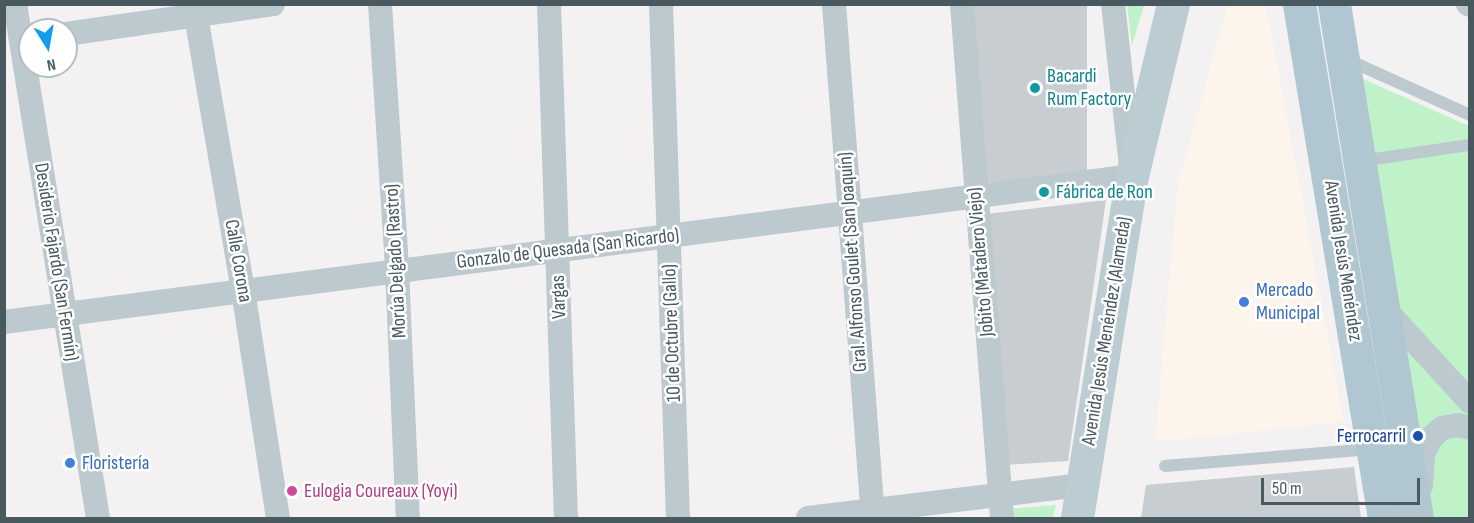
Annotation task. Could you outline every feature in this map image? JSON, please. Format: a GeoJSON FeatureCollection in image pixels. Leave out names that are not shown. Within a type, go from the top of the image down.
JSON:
{"type":"FeatureCollection","features":[{"type":"Feature","properties":{"kind":"main road","name":"Avenida Jesús Menéndez (Alameda)"},"geometry":{"type":"LineString","coordinates":[[1077,519],[1132,176],[1173,4]]}},
{"type":"Feature","properties":{"kind":"main road","name":"Avenida Jesús Menéndez"},"geometry":{"type":"LineString","coordinates":[[1326,59],[1334,4]]}},
{"type":"Feature","properties":{"kind":"main road","name":"Avenida Jesús Menéndez"},"geometry":{"type":"LineString","coordinates":[[1304,5],[1326,59],[1344,164],[1384,308],[1418,519]]}},
{"type":"Feature","properties":{"kind":"main road","name":"Avenida Jesús Menéndez"},"geometry":{"type":"LineString","coordinates":[[1344,164],[1352,314],[1384,519]]}},
{"type":"Feature","properties":{"kind":"main road"},"geometry":{"type":"LineString","coordinates":[[1352,314],[1384,308]]}},
{"type":"Feature","properties":{"kind":"street","name":"Desiderio Fajardo (San Fermín)"},"geometry":{"type":"LineString","coordinates":[[15,4],[18,41]]}},
{"type":"Feature","properties":{"kind":"street"},"geometry":{"type":"LineString","coordinates":[[78,32],[195,9],[273,4]]}},
{"type":"Feature","properties":{"kind":"street","name":"Morúa Delgado (Rastro)"},"geometry":{"type":"LineString","coordinates":[[380,4],[397,270],[408,519]]}},
{"type":"Feature","properties":{"kind":"street","name":"Vargas"},"geometry":{"type":"LineString","coordinates":[[549,4],[566,519]]}},
{"type":"Feature","properties":{"kind":"street","name":"10 de Octubre (Gallo)"},"geometry":{"type":"LineString","coordinates":[[661,4],[678,519]]}},
{"type":"Feature","properties":{"kind":"street","name":"Gral. Alfonso Goulet (San Joaquín)"},"geometry":{"type":"LineString","coordinates":[[834,4],[848,213],[873,514]]}},
{"type":"Feature","properties":{"kind":"street","name":"Jobito (Matadero Viejo)"},"geometry":{"type":"LineString","coordinates":[[962,4],[1001,507]]}},
{"type":"Feature","properties":{"kind":"street"},"geometry":{"type":"LineString","coordinates":[[1113,4],[1132,176]]}},
{"type":"Feature","properties":{"kind":"street","name":"Calle Corona"},"geometry":{"type":"LineString","coordinates":[[195,9],[243,290],[278,519]]}},
{"type":"Feature","properties":{"kind":"street","name":"Desiderio Fajardo (San Fermín)"},"geometry":{"type":"LineString","coordinates":[[24,78],[98,519]]}},
{"type":"Feature","properties":{"kind":"street","name":"Gonzalo de Quesada (San Ricardo)"},"geometry":{"type":"LineString","coordinates":[[4,322],[1132,176]]}},
{"type":"Feature","properties":{"kind":"street"},"geometry":{"type":"LineString","coordinates":[[1384,308],[1470,402]]}},
{"type":"Feature","properties":{"kind":"street"},"geometry":{"type":"LineString","coordinates":[[1418,519],[1423,454],[1431,438],[1442,428],[1458,425],[1470,428]]}},
{"type":"Feature","properties":{"kind":"street"},"geometry":{"type":"LineString","coordinates":[[808,519],[1001,507],[1082,485]]}},
{"type":"Feature","properties":{"kind":"lane"},"geometry":{"type":"LineString","coordinates":[[1326,59],[1470,115]]}},
{"type":"Feature","properties":{"kind":"lane"},"geometry":{"type":"LineString","coordinates":[[1344,164],[1470,145]]}},
{"type":"Feature","properties":{"kind":"lane"},"geometry":{"type":"LineString","coordinates":[[1166,466],[1373,448]]}},
{"type":"Feature","properties":{"kind":"shaded area","name":"Mercado Municipal"},"geometry":{"type":"Polygon","coordinates":[[[1228,5],[1266,5],[1344,422],[1155,442],[1178,182],[1228,5]]]}},
{"type":"Feature","properties":{"kind":"green space"},"geometry":{"type":"Polygon","coordinates":[[[1127,5],[1144,5],[1132,46],[1127,5]]]}},
{"type":"Feature","properties":{"kind":"green space"},"geometry":{"type":"Polygon","coordinates":[[[1361,78],[1469,126],[1469,518],[1433,518],[1361,78]]]}},
{"type":"Feature","properties":{"kind":"green space"},"geometry":{"type":"Polygon","coordinates":[[[1056,505],[1053,518],[1010,518],[1009,509],[1056,505]]]}},
{"type":"Feature","properties":{"kind":"building","name":"Bacardi Rum Factory"},"geometry":{"type":"Polygon","coordinates":[[[968,4],[1087,4],[1087,182],[968,182],[968,4]]]}},
{"type":"Feature","properties":{"kind":"building"},"geometry":{"type":"Polygon","coordinates":[[[1106,200],[1068,461],[1006,465],[986,214],[1106,200]]]}},
{"type":"Feature","properties":{"kind":"building"},"geometry":{"type":"Polygon","coordinates":[[[1354,467],[1361,518],[1141,518],[1146,485],[1354,467]]]}},
{"type":"Feature","properties":{"kind":"place","name":"Bacardi Rum Factory"},"geometry":{"type":"Point","coordinates":[1035,88]}},
{"type":"Feature","properties":{"kind":"place","name":"Fábrica de Ron"},"geometry":{"type":"Point","coordinates":[1044,192]}},
{"type":"Feature","properties":{"kind":"place","name":"Mercado Municipal"},"geometry":{"type":"Point","coordinates":[1244,302]}},
{"type":"Feature","properties":{"kind":"place","name":"Ferrocarril"},"geometry":{"type":"Point","coordinates":[1418,436]}},
{"type":"Feature","properties":{"kind":"place","name":"Floristería"},"geometry":{"type":"Point","coordinates":[70,463]}},
{"type":"Feature","properties":{"kind":"place","name":"Eulogia Coureaux (Yoyi)"},"geometry":{"type":"Point","coordinates":[292,491]}}]}
